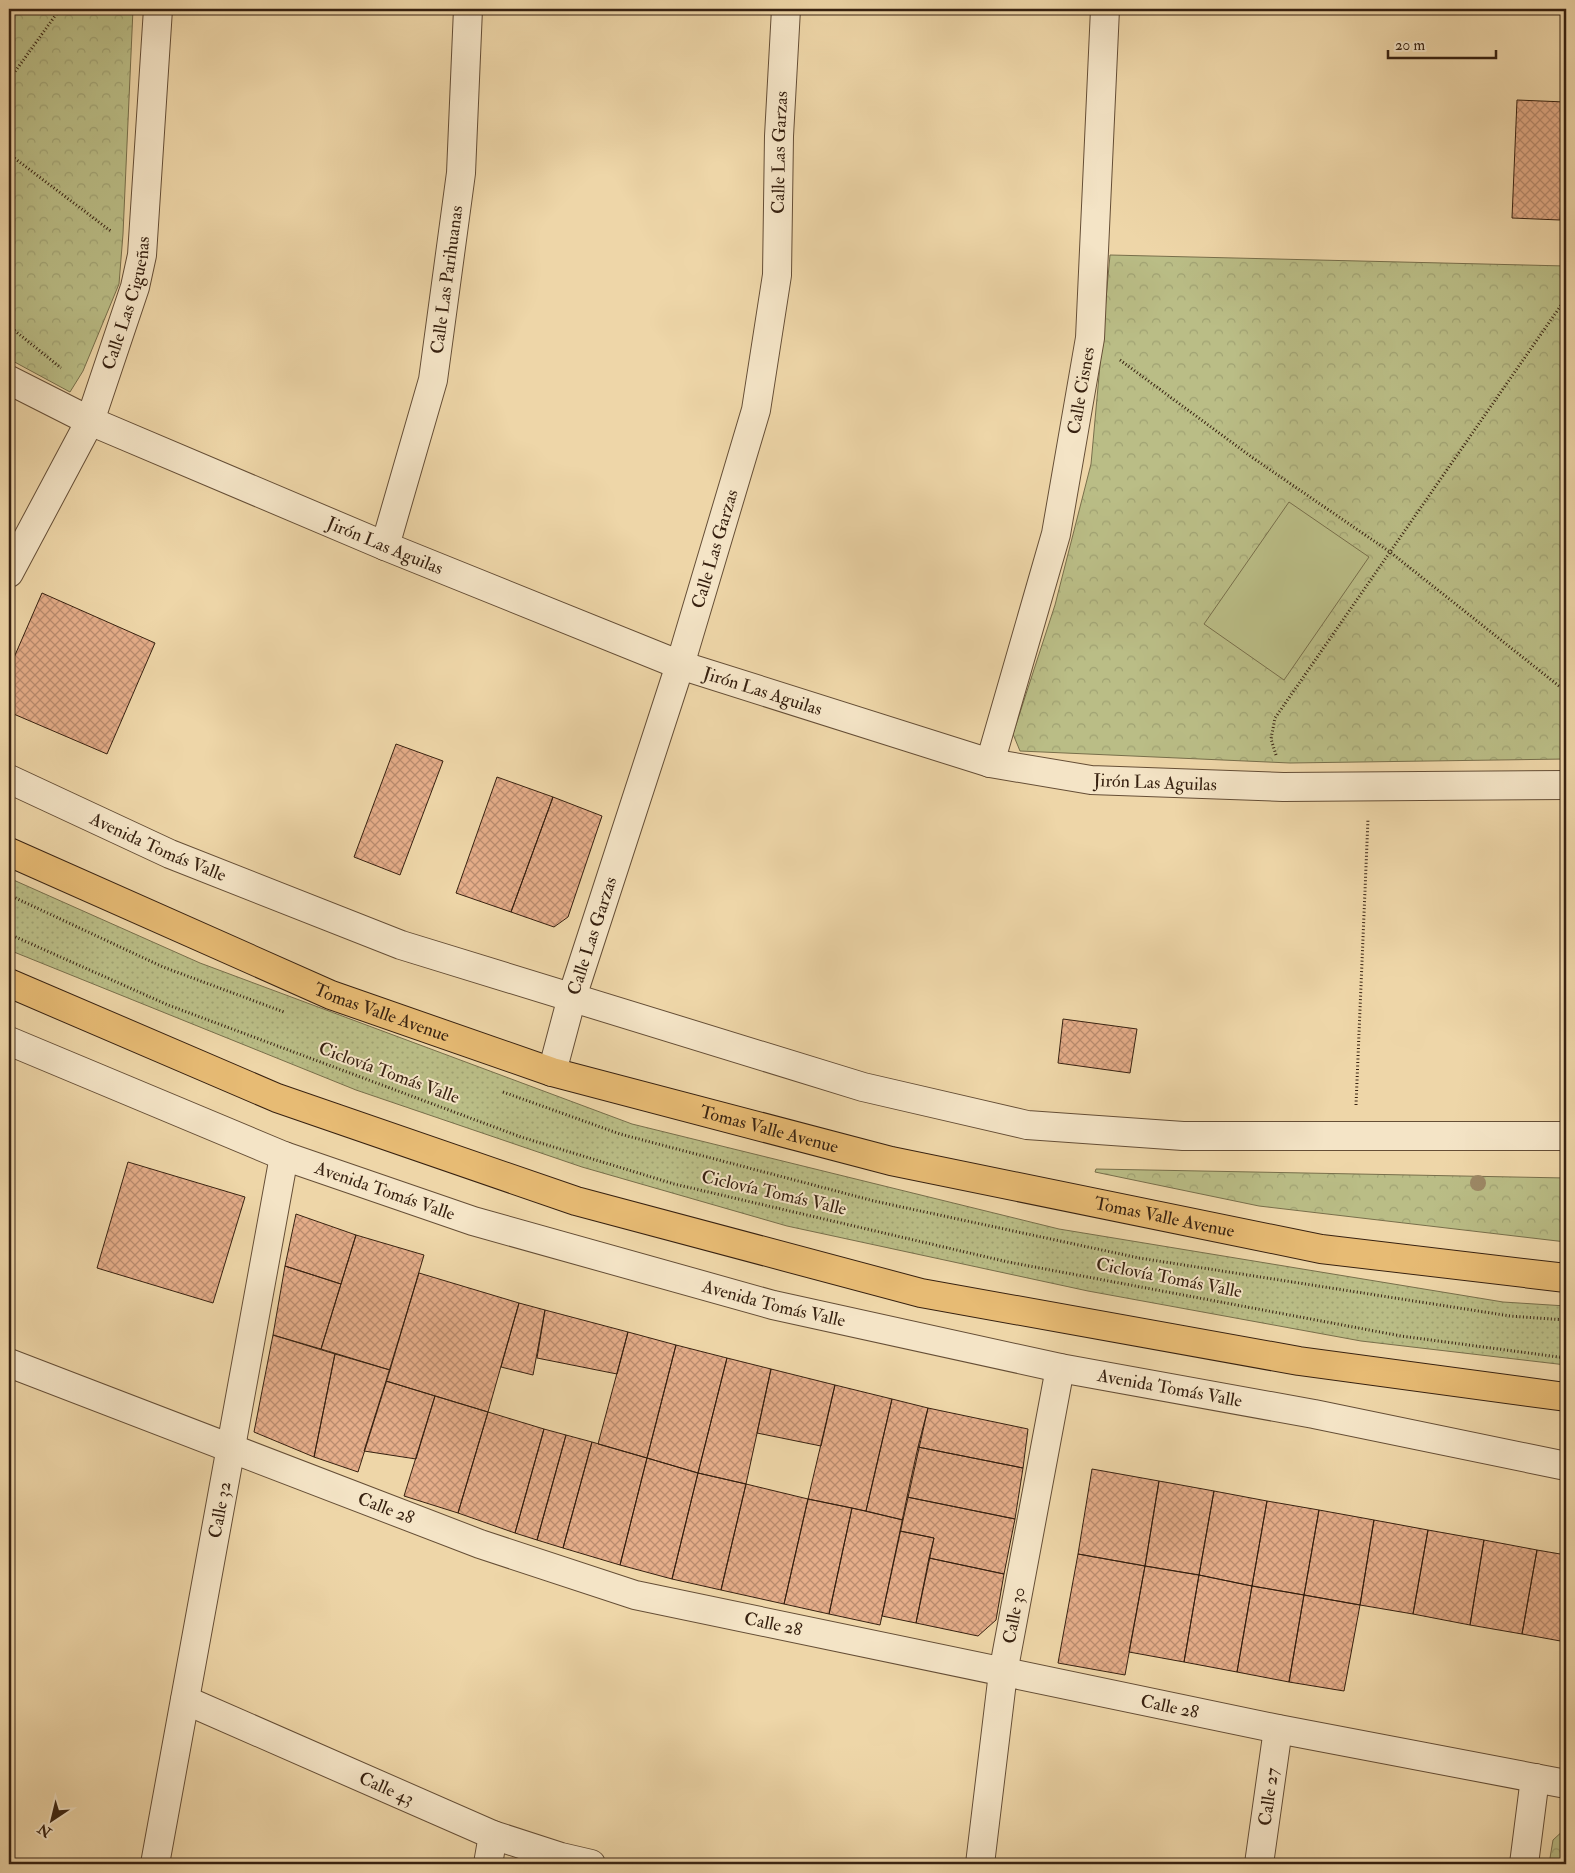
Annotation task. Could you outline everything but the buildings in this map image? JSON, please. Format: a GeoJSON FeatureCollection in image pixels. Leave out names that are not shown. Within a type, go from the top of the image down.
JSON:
{"type":"FeatureCollection","features":[{"type":"Feature","properties":{"kind":"main road","name":"Tomas Valle Avenue"},"geometry":{"type":"LineString","coordinates":[[9,852],[331,995],[552,1072],[891,1161],[1321,1249],[1566,1278]]}},
{"type":"Feature","properties":{"kind":"main road"},"geometry":{"type":"LineString","coordinates":[[9,983],[277,1098],[566,1198],[902,1288],[1298,1361],[1566,1397]]}},
{"type":"Feature","properties":{"kind":"street","name":"Calle Las Cigueñas"},"geometry":{"type":"LineString","coordinates":[[9,573],[95,409],[136,288],[142,255],[158,9]]}},
{"type":"Feature","properties":{"kind":"street","name":"Calle Las Parihuanas"},"geometry":{"type":"LineString","coordinates":[[385,546],[433,380],[461,173],[468,9]]}},
{"type":"Feature","properties":{"kind":"street","name":"Calle Las Garzas"},"geometry":{"type":"LineString","coordinates":[[552,1072],[572,997],[680,665],[756,410],[777,275],[779,136],[786,9]]}},
{"type":"Feature","properties":{"kind":"street","name":"Calle Cisnes"},"geometry":{"type":"LineString","coordinates":[[990,763],[1056,534],[1090,338],[1105,9]]}},
{"type":"Feature","properties":{"kind":"street","name":"Jirón Las Aguilas"},"geometry":{"type":"LineString","coordinates":[[9,380],[95,409],[385,546],[680,665],[990,763],[1091,780],[1283,787],[1566,785]]}},
{"type":"Feature","properties":{"kind":"street","name":"Avenida Tomás Valle"},"geometry":{"type":"LineString","coordinates":[[9,779],[170,854],[401,945],[863,1087],[1027,1125],[1183,1136],[1566,1136]]}},
{"type":"Feature","properties":{"kind":"street","name":"Avenida Tomás Valle"},"geometry":{"type":"LineString","coordinates":[[9,1042],[284,1156],[473,1221],[773,1305],[1060,1368],[1304,1413],[1566,1466]]}},
{"type":"Feature","properties":{"kind":"street","name":"Calle 32"},"geometry":{"type":"LineString","coordinates":[[155,1864],[284,1156]]}},
{"type":"Feature","properties":{"kind":"street","name":"Calle 28"},"geometry":{"type":"LineString","coordinates":[[9,1363],[231,1450],[480,1544],[635,1596],[1278,1729],[1566,1784]]}},
{"type":"Feature","properties":{"kind":"street","name":"Calle 30"},"geometry":{"type":"LineString","coordinates":[[980,1864],[1003,1673],[1060,1368]]}},
{"type":"Feature","properties":{"kind":"street","name":"Calle 43"},"geometry":{"type":"LineString","coordinates":[[185,1700],[493,1835],[561,1857],[592,1864]]}},
{"type":"Feature","properties":{"kind":"street","name":"Calle 27"},"geometry":{"type":"LineString","coordinates":[[1259,1864],[1278,1729]]}},
{"type":"Feature","properties":{"kind":"street"},"geometry":{"type":"LineString","coordinates":[[1524,1864],[1535,1778]]}},
{"type":"Feature","properties":{"kind":"street"},"geometry":{"type":"LineString","coordinates":[[488,1864],[493,1835]]}},
{"type":"Feature","properties":{"kind":"path"},"geometry":{"type":"LineString","coordinates":[[9,80],[60,9]]}},
{"type":"Feature","properties":{"kind":"path"},"geometry":{"type":"LineString","coordinates":[[9,154],[142,255]]}},
{"type":"Feature","properties":{"kind":"path"},"geometry":{"type":"LineString","coordinates":[[1275,718],[1566,298]]}},
{"type":"Feature","properties":{"kind":"path"},"geometry":{"type":"LineString","coordinates":[[9,326],[95,409]]}},
{"type":"Feature","properties":{"kind":"path"},"geometry":{"type":"LineString","coordinates":[[1090,338],[1253,458],[1390,552],[1565,691]]}},
{"type":"Feature","properties":{"kind":"path"},"geometry":{"type":"LineString","coordinates":[[1562,755],[1566,647]]}},
{"type":"Feature","properties":{"kind":"path"},"geometry":{"type":"LineString","coordinates":[[1355,1135],[1370,786]]}},
{"type":"Feature","properties":{"kind":"path","name":"Ciclovía Tomás Valle"},"geometry":{"type":"LineString","coordinates":[[9,934],[168,1005],[521,1137],[674,1184],[1008,1262],[1401,1336],[1566,1358]]}},
{"type":"Feature","properties":{"kind":"green space"},"geometry":{"type":"Polygon","coordinates":[[[9,9],[133,9],[119,284],[83,371],[70,392],[9,359],[9,9]]]}},
{"type":"Feature","properties":{"kind":"green space"},"geometry":{"type":"Polygon","coordinates":[[[1110,255],[1566,266],[1566,759],[1290,763],[1020,751],[1013,734],[1055,605],[1091,464],[1110,255]]]}},
{"type":"Feature","properties":{"kind":"green space"},"geometry":{"type":"Polygon","coordinates":[[[1289,502],[1369,557],[1284,680],[1204,624],[1289,502]]]}},
{"type":"Feature","properties":{"kind":"green space"},"geometry":{"type":"Polygon","coordinates":[[[9,878],[200,963],[632,1124],[1059,1229],[1503,1302],[1566,1306],[1566,1365],[1361,1341],[1088,1291],[787,1226],[582,1167],[356,1090],[9,950],[9,878]]]}},
{"type":"Feature","properties":{"kind":"green space"},"geometry":{"type":"Polygon","coordinates":[[[1096,1169],[1566,1178],[1566,1242],[1259,1206],[1095,1172],[1096,1169]]]}},
{"type":"Feature","properties":{"kind":"green space"},"geometry":{"type":"Polygon","coordinates":[[[1566,1828],[1566,1864],[1549,1864],[1553,1840],[1566,1828]]]}}]}
